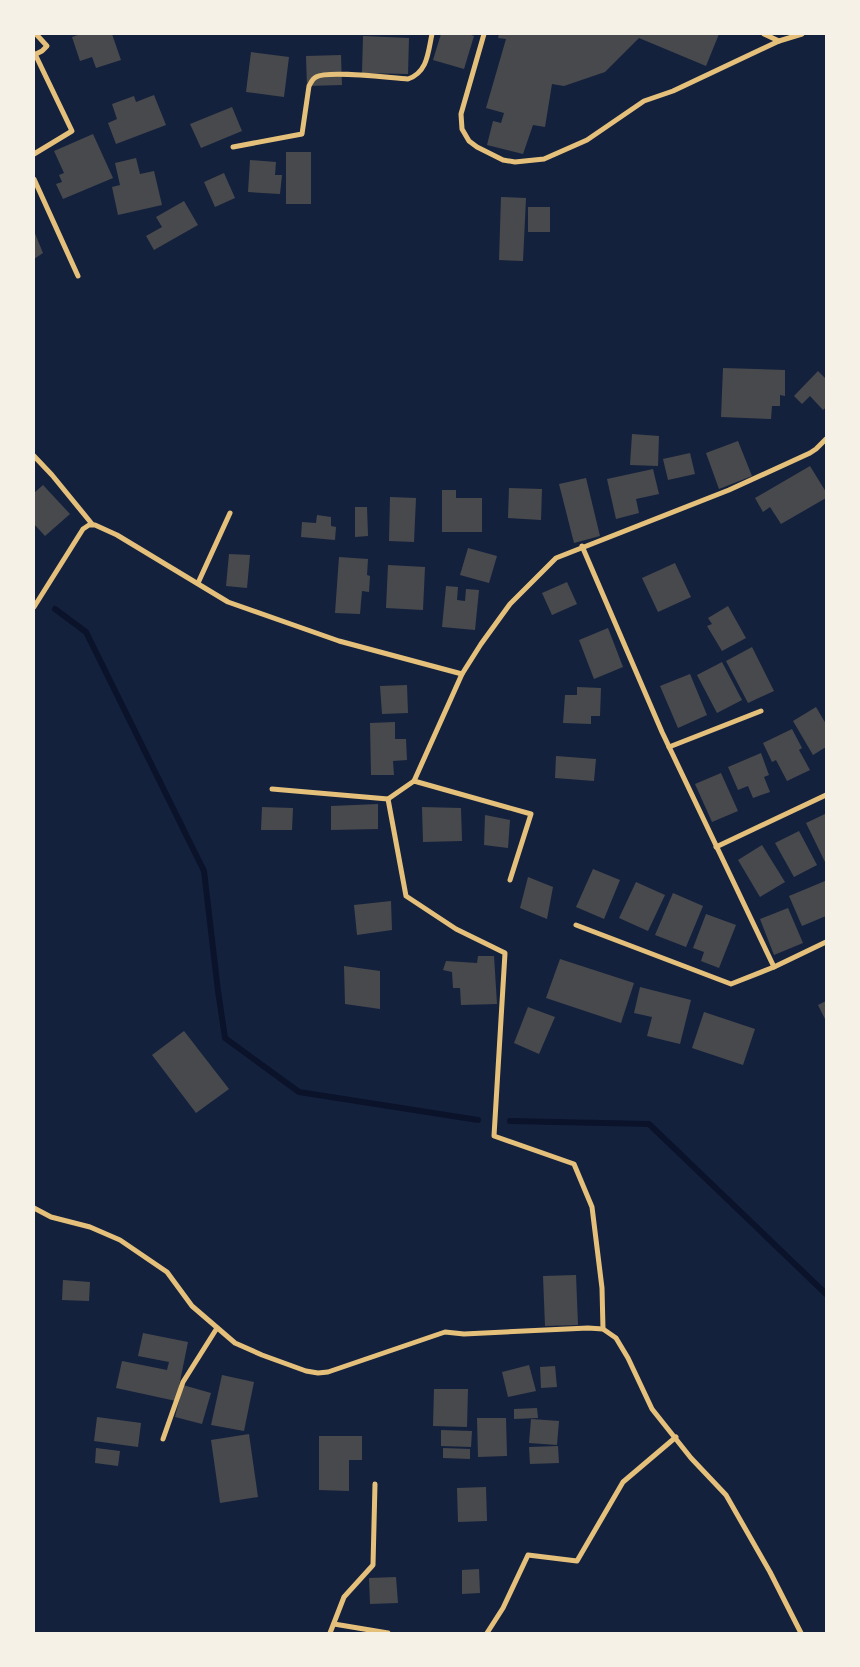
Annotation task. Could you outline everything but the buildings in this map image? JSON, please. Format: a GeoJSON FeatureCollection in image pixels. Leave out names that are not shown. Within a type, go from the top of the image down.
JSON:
{"type":"FeatureCollection","features":[{"type":"Feature","properties":{"kind":"street"},"geometry":{"type":"LineString","coordinates":[[34,154],[72,131],[34,54],[42,51],[46,46],[36,34]]}},
{"type":"Feature","properties":{"kind":"street"},"geometry":{"type":"LineString","coordinates":[[233,147],[302,134],[309,86],[312,79],[316,76],[330,74],[408,79],[415,77],[424,67],[432,34]]}},
{"type":"Feature","properties":{"kind":"street"},"geometry":{"type":"LineString","coordinates":[[484,34],[461,114],[462,129],[469,141],[477,147],[503,160],[515,162],[544,159],[587,140],[644,101],[673,91],[778,41],[802,34]]}},
{"type":"Feature","properties":{"kind":"street"},"geometry":{"type":"LineString","coordinates":[[764,34],[778,41]]}},
{"type":"Feature","properties":{"kind":"street"},"geometry":{"type":"LineString","coordinates":[[34,179],[78,276]]}},
{"type":"Feature","properties":{"kind":"street"},"geometry":{"type":"LineString","coordinates":[[272,789],[388,799],[414,781],[462,674],[481,644],[510,604],[556,558],[582,546],[729,490],[810,453],[826,439]]}},
{"type":"Feature","properties":{"kind":"street"},"geometry":{"type":"LineString","coordinates":[[34,456],[92,524],[117,536],[228,602],[339,641],[462,674]]}},
{"type":"Feature","properties":{"kind":"street"},"geometry":{"type":"LineString","coordinates":[[198,583],[230,514]]}},
{"type":"Feature","properties":{"kind":"street"},"geometry":{"type":"LineString","coordinates":[[34,607],[83,529],[92,524]]}},
{"type":"Feature","properties":{"kind":"street"},"geometry":{"type":"LineString","coordinates":[[582,546],[669,747],[774,967]]}},
{"type":"Feature","properties":{"kind":"street"},"geometry":{"type":"LineString","coordinates":[[669,747],[761,711]]}},
{"type":"Feature","properties":{"kind":"street"},"geometry":{"type":"LineString","coordinates":[[414,781],[530,814],[510,880]]}},
{"type":"Feature","properties":{"kind":"street"},"geometry":{"type":"LineString","coordinates":[[716,847],[826,795]]}},
{"type":"Feature","properties":{"kind":"street"},"geometry":{"type":"LineString","coordinates":[[388,799],[406,896],[456,929],[505,953],[494,1136],[574,1164],[592,1207],[602,1288],[603,1329]]}},
{"type":"Feature","properties":{"kind":"street"},"geometry":{"type":"LineString","coordinates":[[576,925],[731,984],[774,967],[826,942]]}},
{"type":"Feature","properties":{"kind":"street"},"geometry":{"type":"LineString","coordinates":[[34,1208],[52,1217],[90,1227],[120,1240],[167,1272],[192,1306],[235,1343],[306,1371],[328,1372],[445,1332],[464,1334],[588,1328],[603,1329],[616,1338],[628,1358],[652,1409],[691,1458],[726,1495],[802,1633]]}},
{"type":"Feature","properties":{"kind":"street"},"geometry":{"type":"LineString","coordinates":[[163,1439],[183,1382],[217,1328]]}},
{"type":"Feature","properties":{"kind":"street"},"geometry":{"type":"LineString","coordinates":[[487,1633],[503,1608],[528,1555],[577,1561],[623,1482],[676,1437]]}},
{"type":"Feature","properties":{"kind":"street"},"geometry":{"type":"LineString","coordinates":[[330,1633],[344,1597],[373,1565],[375,1484]]}},
{"type":"Feature","properties":{"kind":"street"},"geometry":{"type":"LineString","coordinates":[[334,1624],[388,1633]]}},
{"type":"Feature","properties":{"kind":"waterway"},"geometry":{"type":"LineString","coordinates":[[55,609],[86,632],[204,871],[225,1038],[299,1092],[478,1120]]}},
{"type":"Feature","properties":{"kind":"waterway"},"geometry":{"type":"LineString","coordinates":[[510,1121],[649,1124],[826,1294]]}}]}
